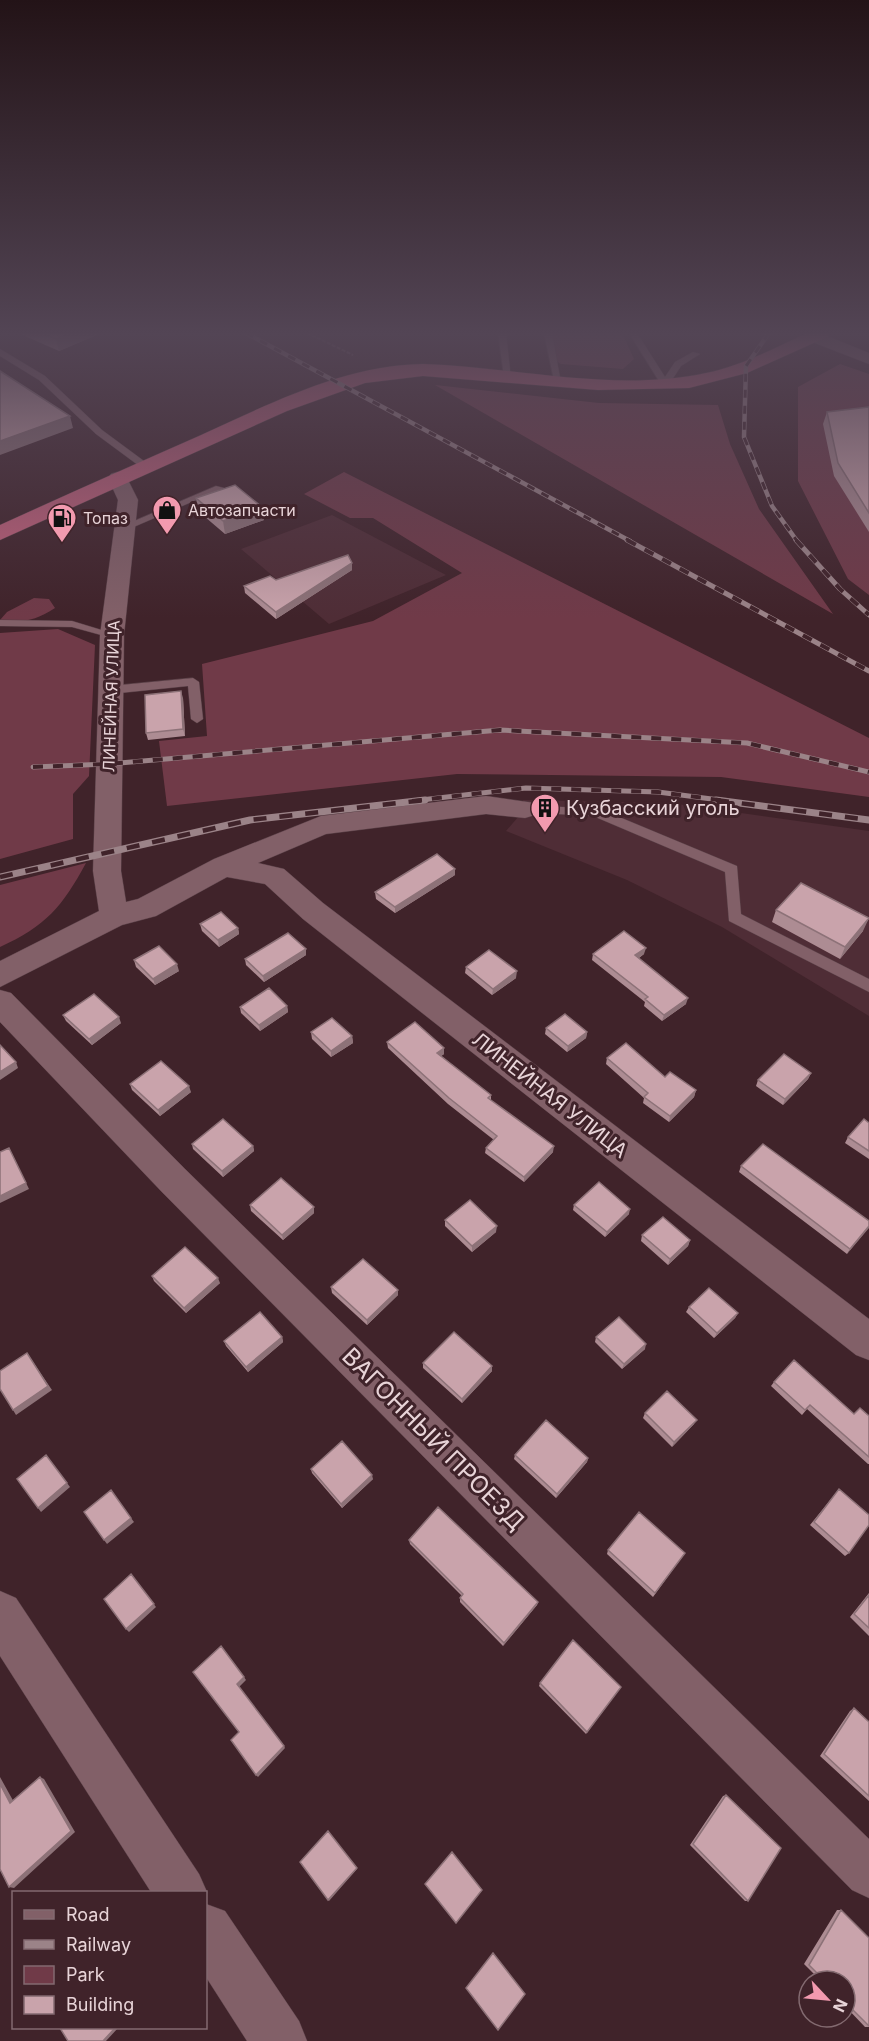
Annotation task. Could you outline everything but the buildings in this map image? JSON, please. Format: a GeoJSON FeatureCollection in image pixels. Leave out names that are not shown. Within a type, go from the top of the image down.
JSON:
{"type":"FeatureCollection","features":[{"type":"Feature","properties":{"kind":"highway"},"geometry":{"type":"LineString","coordinates":[[0,533],[231,428]]}},
{"type":"Feature","properties":{"kind":"main road"},"geometry":{"type":"LineString","coordinates":[[0,1614],[180,1891]]}},
{"type":"Feature","properties":{"kind":"main road"},"geometry":{"type":"LineString","coordinates":[[207,1932],[279,2041]]}},
{"type":"Feature","properties":{"kind":"street","name":"ЛИНЕЙНАЯ УЛИЦА"},"geometry":{"type":"LineString","coordinates":[[114,916],[107,870],[110,690],[112,635],[128,500],[118,478]]}},
{"type":"Feature","properties":{"kind":"street"},"geometry":{"type":"LineString","coordinates":[[0,975],[114,916],[146,908],[224,867],[321,825],[486,805],[525,809]]}},
{"type":"Feature","properties":{"kind":"street","name":"ЛИНЕЙНАЯ УЛИЦА"},"geometry":{"type":"LineString","coordinates":[[224,867],[274,876],[332,926],[869,1342]]}},
{"type":"Feature","properties":{"kind":"street","name":"ВАГОННЫЙ ПРОЕЗД"},"geometry":{"type":"LineString","coordinates":[[0,1002],[173,1180],[869,1873]]}},
{"type":"Feature","properties":{"kind":"lane"},"geometry":{"type":"LineString","coordinates":[[95,428],[145,466]]}},
{"type":"Feature","properties":{"kind":"lane"},"geometry":{"type":"LineString","coordinates":[[125,526],[219,488]]}},
{"type":"Feature","properties":{"kind":"lane"},"geometry":{"type":"LineString","coordinates":[[0,623],[72,624],[112,635]]}},
{"type":"Feature","properties":{"kind":"lane"},"geometry":{"type":"LineString","coordinates":[[110,690],[193,682],[197,719]]}},
{"type":"Feature","properties":{"kind":"lane"},"geometry":{"type":"LineString","coordinates":[[525,809],[595,812],[732,869],[734,917],[869,986]]}},
{"type":"Feature","properties":{"kind":"shaded area"},"geometry":{"type":"Polygon","coordinates":[[[332,515],[446,575],[329,624],[241,549],[332,515]]]}},
{"type":"Feature","properties":{"kind":"shaded area"},"geometry":{"type":"Polygon","coordinates":[[[523,800],[670,803],[869,831],[869,1016],[722,927],[627,880],[506,831],[525,809],[523,800]]]}},
{"type":"Feature","properties":{"kind":"green space"},"geometry":{"type":"Polygon","coordinates":[[[510,428],[725,428],[759,509],[833,614],[510,428]]]}},
{"type":"Feature","properties":{"kind":"green space"},"geometry":{"type":"Polygon","coordinates":[[[798,428],[869,428],[869,595],[848,579],[798,481],[798,428]]]}},
{"type":"Feature","properties":{"kind":"green space"},"geometry":{"type":"Polygon","coordinates":[[[344,472],[869,738],[869,797],[721,777],[457,774],[167,806],[159,741],[207,736],[202,664],[373,621],[462,573],[373,518],[350,518],[304,494],[344,472]]]}},
{"type":"Feature","properties":{"kind":"green space"},"geometry":{"type":"Polygon","coordinates":[[[34,598],[49,599],[55,608],[29,620],[15,622],[0,620],[7,612],[34,598]]]}},
{"type":"Feature","properties":{"kind":"green space"},"geometry":{"type":"Polygon","coordinates":[[[58,629],[95,645],[89,776],[73,794],[73,839],[0,859],[0,633],[58,629]]]}},
{"type":"Feature","properties":{"kind":"green space"},"geometry":{"type":"Polygon","coordinates":[[[86,863],[69,892],[51,914],[29,931],[0,947],[0,885],[86,863]]]}},
{"type":"Feature","properties":{"kind":"railway"},"geometry":{"type":"LineString","coordinates":[[422,428],[630,541]]}},
{"type":"Feature","properties":{"kind":"railway"},"geometry":{"type":"LineString","coordinates":[[744,428],[744,437],[772,506],[797,541]]}},
{"type":"Feature","properties":{"kind":"railway"},"geometry":{"type":"LineString","coordinates":[[627,540],[869,671]]}},
{"type":"Feature","properties":{"kind":"railway"},"geometry":{"type":"LineString","coordinates":[[796,540],[840,589],[869,615]]}},
{"type":"Feature","properties":{"kind":"railway"},"geometry":{"type":"LineString","coordinates":[[33,767],[108,764],[500,730],[747,743],[869,772]]}},
{"type":"Feature","properties":{"kind":"railway"},"geometry":{"type":"LineString","coordinates":[[412,801],[526,788],[658,792],[727,801]]}},
{"type":"Feature","properties":{"kind":"railway"},"geometry":{"type":"LineString","coordinates":[[0,877],[250,820],[425,800]]}},
{"type":"Feature","properties":{"kind":"railway"},"geometry":{"type":"LineString","coordinates":[[716,800],[869,820]]}},
{"type":"Feature","properties":{"kind":"place","name":"Автозапчасти"},"geometry":{"type":"Point","coordinates":[167,536]}},
{"type":"Feature","properties":{"kind":"place","name":"Топаз"},"geometry":{"type":"Point","coordinates":[62,544]}},
{"type":"Feature","properties":{"kind":"place","name":"Кузбасский уголь"},"geometry":{"type":"Point","coordinates":[545,834]}}]}
